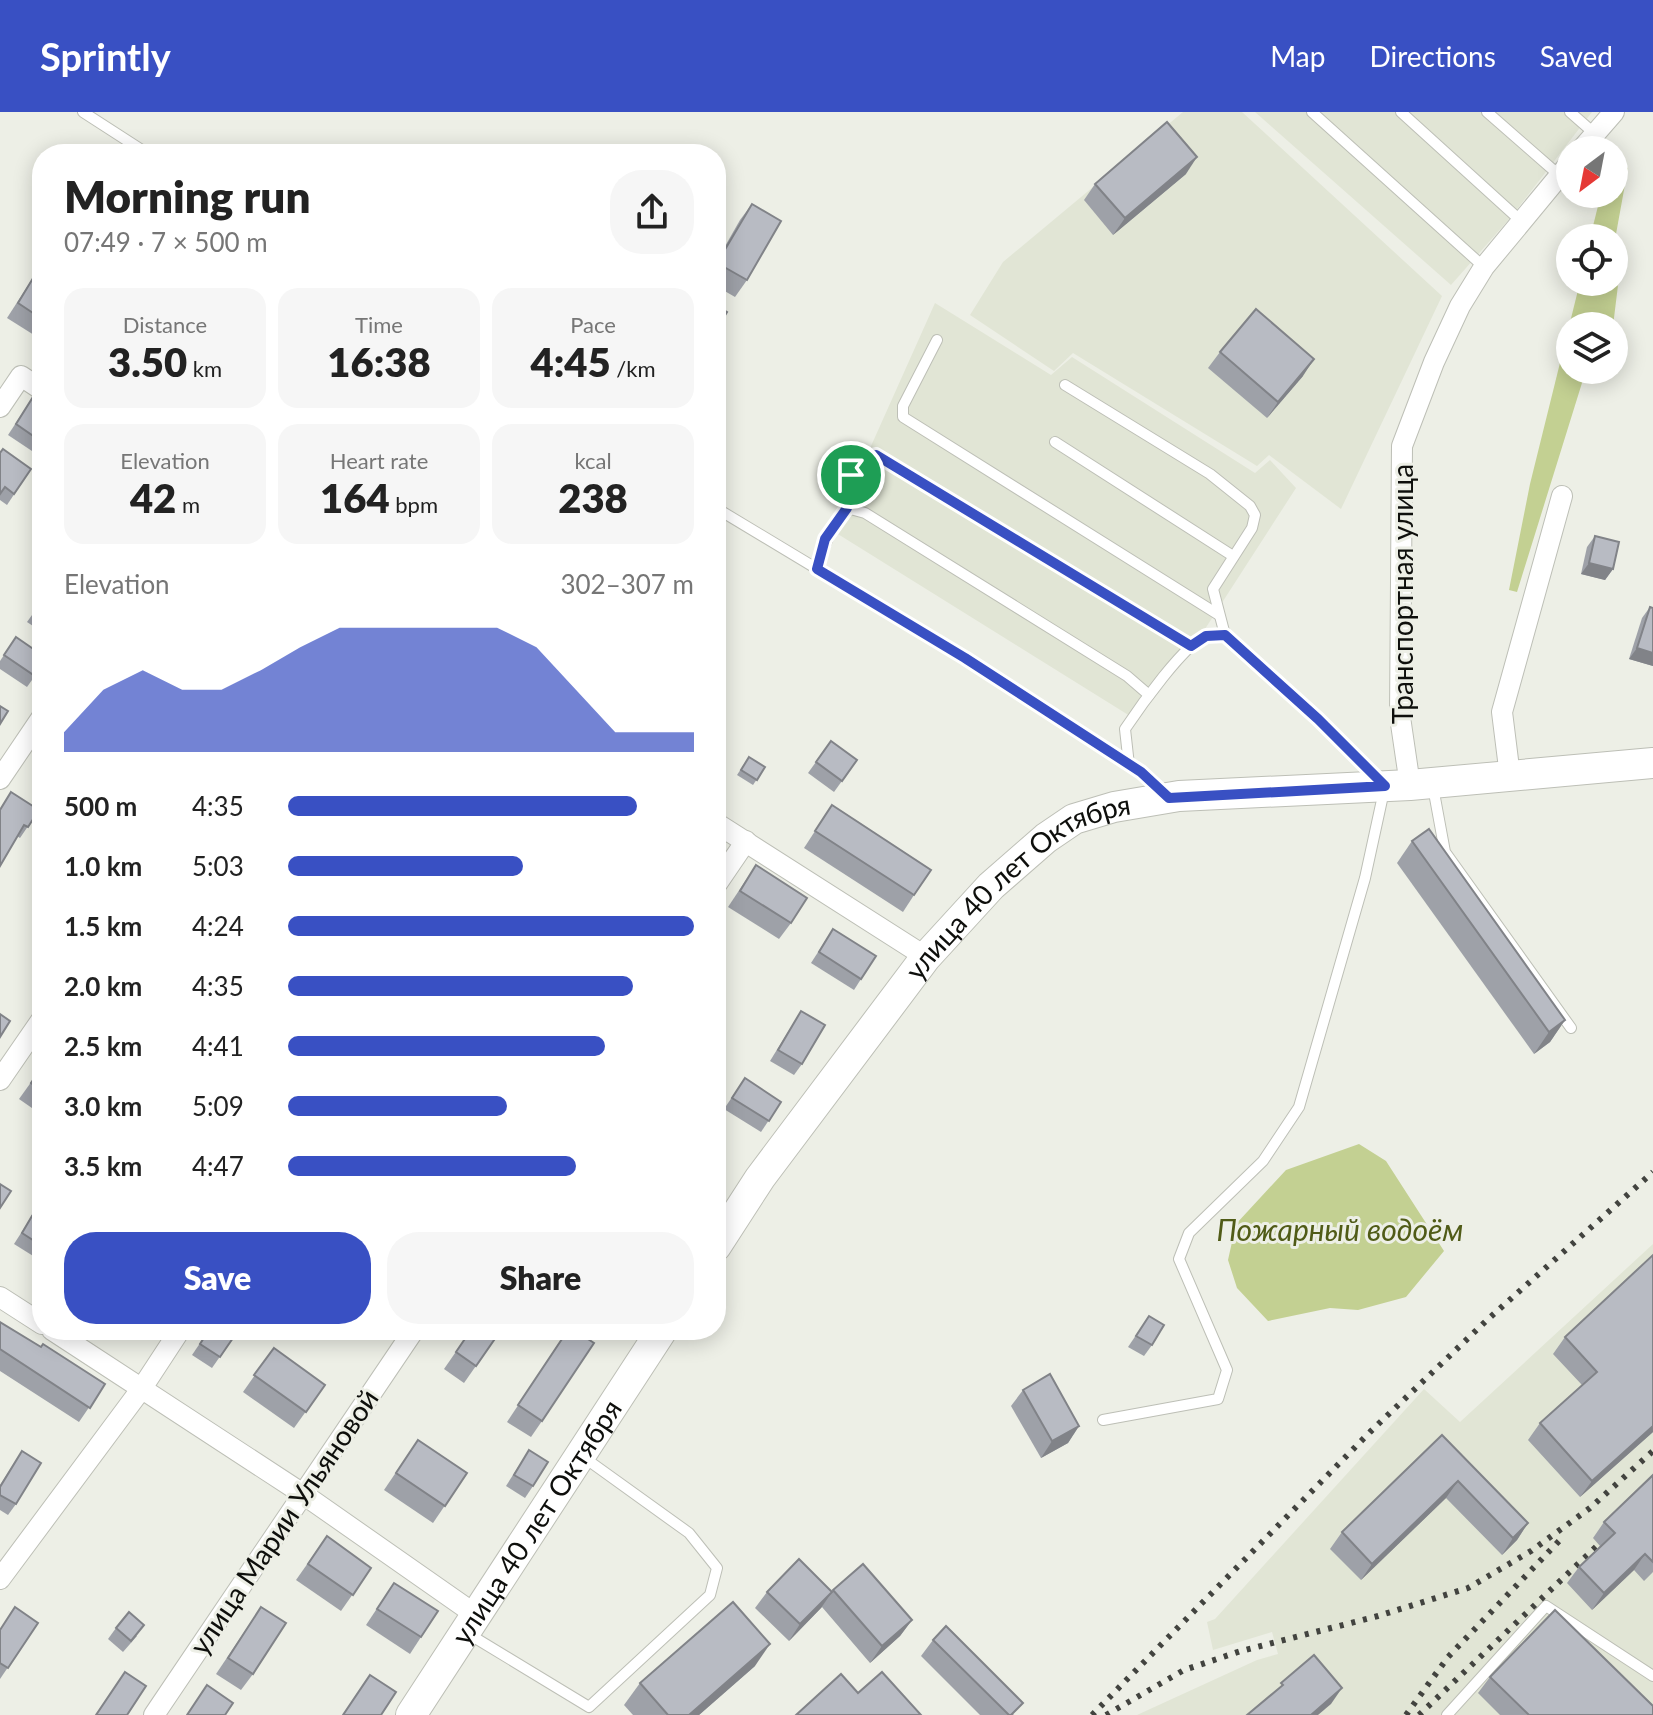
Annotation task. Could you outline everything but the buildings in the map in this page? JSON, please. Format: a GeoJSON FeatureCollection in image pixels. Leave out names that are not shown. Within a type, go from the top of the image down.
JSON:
{"type":"FeatureCollection","features":[{"type":"Feature","properties":{"kind":"street"},"geometry":{"type":"LineString","coordinates":[[1593,136],[1614,112]]}},
{"type":"Feature","properties":{"kind":"street","name":"Транспортная улица"},"geometry":{"type":"LineString","coordinates":[[1409,785],[1400,717],[1402,446],[1440,348],[1460,306],[1484,267],[1556,179]]}},
{"type":"Feature","properties":{"kind":"street"},"geometry":{"type":"LineString","coordinates":[[0,407],[21,376],[32,383]]}},
{"type":"Feature","properties":{"kind":"street"},"geometry":{"type":"LineString","coordinates":[[1510,776],[1502,712],[1562,496]]}},
{"type":"Feature","properties":{"kind":"street"},"geometry":{"type":"LineString","coordinates":[[0,779],[32,732]]}},
{"type":"Feature","properties":{"kind":"street","name":"улица 40 лет Октября"},"geometry":{"type":"LineString","coordinates":[[726,1231],[760,1178],[926,957],[991,886],[1046,838],[1074,819],[1114,807],[1169,798],[1409,785],[1653,763]]}},
{"type":"Feature","properties":{"kind":"street"},"geometry":{"type":"LineString","coordinates":[[726,829],[926,957]]}},
{"type":"Feature","properties":{"kind":"street"},"geometry":{"type":"LineString","coordinates":[[726,870],[746,841]]}},
{"type":"Feature","properties":{"kind":"street"},"geometry":{"type":"LineString","coordinates":[[0,1080],[32,1034]]}},
{"type":"Feature","properties":{"kind":"street"},"geometry":{"type":"LineString","coordinates":[[0,1297],[32,1318]]}},
{"type":"Feature","properties":{"kind":"street"},"geometry":{"type":"LineString","coordinates":[[68,1340],[303,1494],[471,1623]]}},
{"type":"Feature","properties":{"kind":"street"},"geometry":{"type":"LineString","coordinates":[[0,1579],[142,1388],[173,1340]]}},
{"type":"Feature","properties":{"kind":"street","name":"улица Марии Ульяновой"},"geometry":{"type":"LineString","coordinates":[[154,1715],[407,1340]]}},
{"type":"Feature","properties":{"kind":"street","name":"улица 40 лет Октября"},"geometry":{"type":"LineString","coordinates":[[411,1715],[655,1340]]}},
{"type":"Feature","properties":{"kind":"lane"},"geometry":{"type":"LineString","coordinates":[[83,112],[133,144]]}},
{"type":"Feature","properties":{"kind":"lane"},"geometry":{"type":"LineString","coordinates":[[1312,112],[1484,267]]}},
{"type":"Feature","properties":{"kind":"lane"},"geometry":{"type":"LineString","coordinates":[[1401,112],[1521,221]]}},
{"type":"Feature","properties":{"kind":"lane"},"geometry":{"type":"LineString","coordinates":[[1487,112],[1556,163]]}},
{"type":"Feature","properties":{"kind":"lane"},"geometry":{"type":"LineString","coordinates":[[1570,112],[1584,136]]}},
{"type":"Feature","properties":{"kind":"lane"},"geometry":{"type":"LineString","coordinates":[[937,340],[906,398],[903,417],[1219,615]]}},
{"type":"Feature","properties":{"kind":"lane"},"geometry":{"type":"LineString","coordinates":[[1065,385],[1210,474],[1250,506],[1255,515],[1252,528],[1213,589],[1225,635],[1318,719],[1409,785],[1445,852],[1571,1028]]}},
{"type":"Feature","properties":{"kind":"lane"},"geometry":{"type":"LineString","coordinates":[[1055,442],[1233,556]]}},
{"type":"Feature","properties":{"kind":"lane"},"geometry":{"type":"LineString","coordinates":[[817,569],[825,539],[847,508],[851,475],[859,462],[876,455],[1191,646]]}},
{"type":"Feature","properties":{"kind":"lane"},"geometry":{"type":"LineString","coordinates":[[847,508],[865,513],[1127,676],[1149,695]]}},
{"type":"Feature","properties":{"kind":"lane"},"geometry":{"type":"LineString","coordinates":[[726,514],[965,658],[1129,765],[1169,798]]}},
{"type":"Feature","properties":{"kind":"lane"},"geometry":{"type":"LineString","coordinates":[[1129,765],[1125,729],[1149,695],[1191,646],[1206,636],[1225,635]]}},
{"type":"Feature","properties":{"kind":"lane"},"geometry":{"type":"LineString","coordinates":[[1103,1420],[1218,1399],[1227,1370],[1179,1259],[1189,1233],[1263,1161],[1299,1107],[1365,878],[1409,785]]}},
{"type":"Feature","properties":{"kind":"lane"},"geometry":{"type":"LineString","coordinates":[[471,1623],[589,1707],[710,1595],[717,1568],[689,1533],[580,1455]]}},
{"type":"Feature","properties":{"kind":"lane"},"geometry":{"type":"LineString","coordinates":[[1447,1715],[1546,1606],[1653,1676]]}},
{"type":"Feature","properties":{"kind":"shaded area"},"geometry":{"type":"Polygon","coordinates":[[[1183,112],[1242,112],[1442,296],[1341,509],[1269,455],[1257,466],[1073,353],[1054,371],[970,315],[1003,262],[1183,112]]]}},
{"type":"Feature","properties":{"kind":"shaded area"},"geometry":{"type":"Polygon","coordinates":[[[1255,112],[1592,112],[1573,136],[1556,136],[1556,159],[1511,217],[1451,285],[1255,112]]]}},
{"type":"Feature","properties":{"kind":"shaded area"},"geometry":{"type":"Polygon","coordinates":[[[935,303],[1051,375],[1072,357],[1255,473],[1270,460],[1296,488],[1205,629],[1130,716],[833,531],[935,303]]]}},
{"type":"Feature","properties":{"kind":"shaded area"},"geometry":{"type":"Polygon","coordinates":[[[1653,1244],[1653,1715],[1137,1715],[1257,1660],[1278,1654],[1272,1632],[1213,1650],[1207,1622],[1215,1619],[1424,1389],[1460,1422],[1653,1244]]]}},
{"type":"Feature","properties":{"kind":"water"},"geometry":{"type":"Polygon","coordinates":[[[1598,208],[1621,208],[1618,224],[1594,224],[1598,208]]]}},
{"type":"Feature","properties":{"kind":"water"},"geometry":{"type":"Polygon","coordinates":[[[1577,296],[1617,296],[1615,312],[1573,312],[1577,296]]]}},
{"type":"Feature","properties":{"kind":"water"},"geometry":{"type":"Polygon","coordinates":[[[1556,379],[1556,384],[1582,384],[1517,592],[1509,590],[1530,484],[1556,379]]]}},
{"type":"Feature","properties":{"kind":"water","name":"Пожарный водоём"},"geometry":{"type":"Polygon","coordinates":[[[1359,1144],[1386,1161],[1444,1251],[1406,1297],[1358,1310],[1330,1308],[1268,1321],[1237,1288],[1228,1260],[1236,1224],[1286,1170],[1359,1144]]]}},
{"type":"Feature","properties":{"kind":"railway"},"geometry":{"type":"LineString","coordinates":[[1092,1715],[1370,1432],[1486,1321],[1653,1172]]}},
{"type":"Feature","properties":{"kind":"railway"},"geometry":{"type":"LineString","coordinates":[[1106,1715],[1184,1670],[1241,1651],[1378,1616],[1468,1588],[1531,1551],[1590,1508],[1653,1451]]}},
{"type":"Feature","properties":{"kind":"railway"},"geometry":{"type":"LineString","coordinates":[[1406,1715],[1448,1657],[1560,1540]]}},
{"type":"Feature","properties":{"kind":"railway"},"geometry":{"type":"LineString","coordinates":[[1419,1715],[1599,1544]]}},
{"type":"Feature","properties":{"kind":"route"},"geometry":{"type":"LineString","coordinates":[[876,455],[1191,646],[1206,636],[1225,635],[1318,719],[1385,786],[1169,798],[1141,772],[965,658],[817,569],[825,539],[847,508],[851,475],[859,462],[876,455]]}}]}
